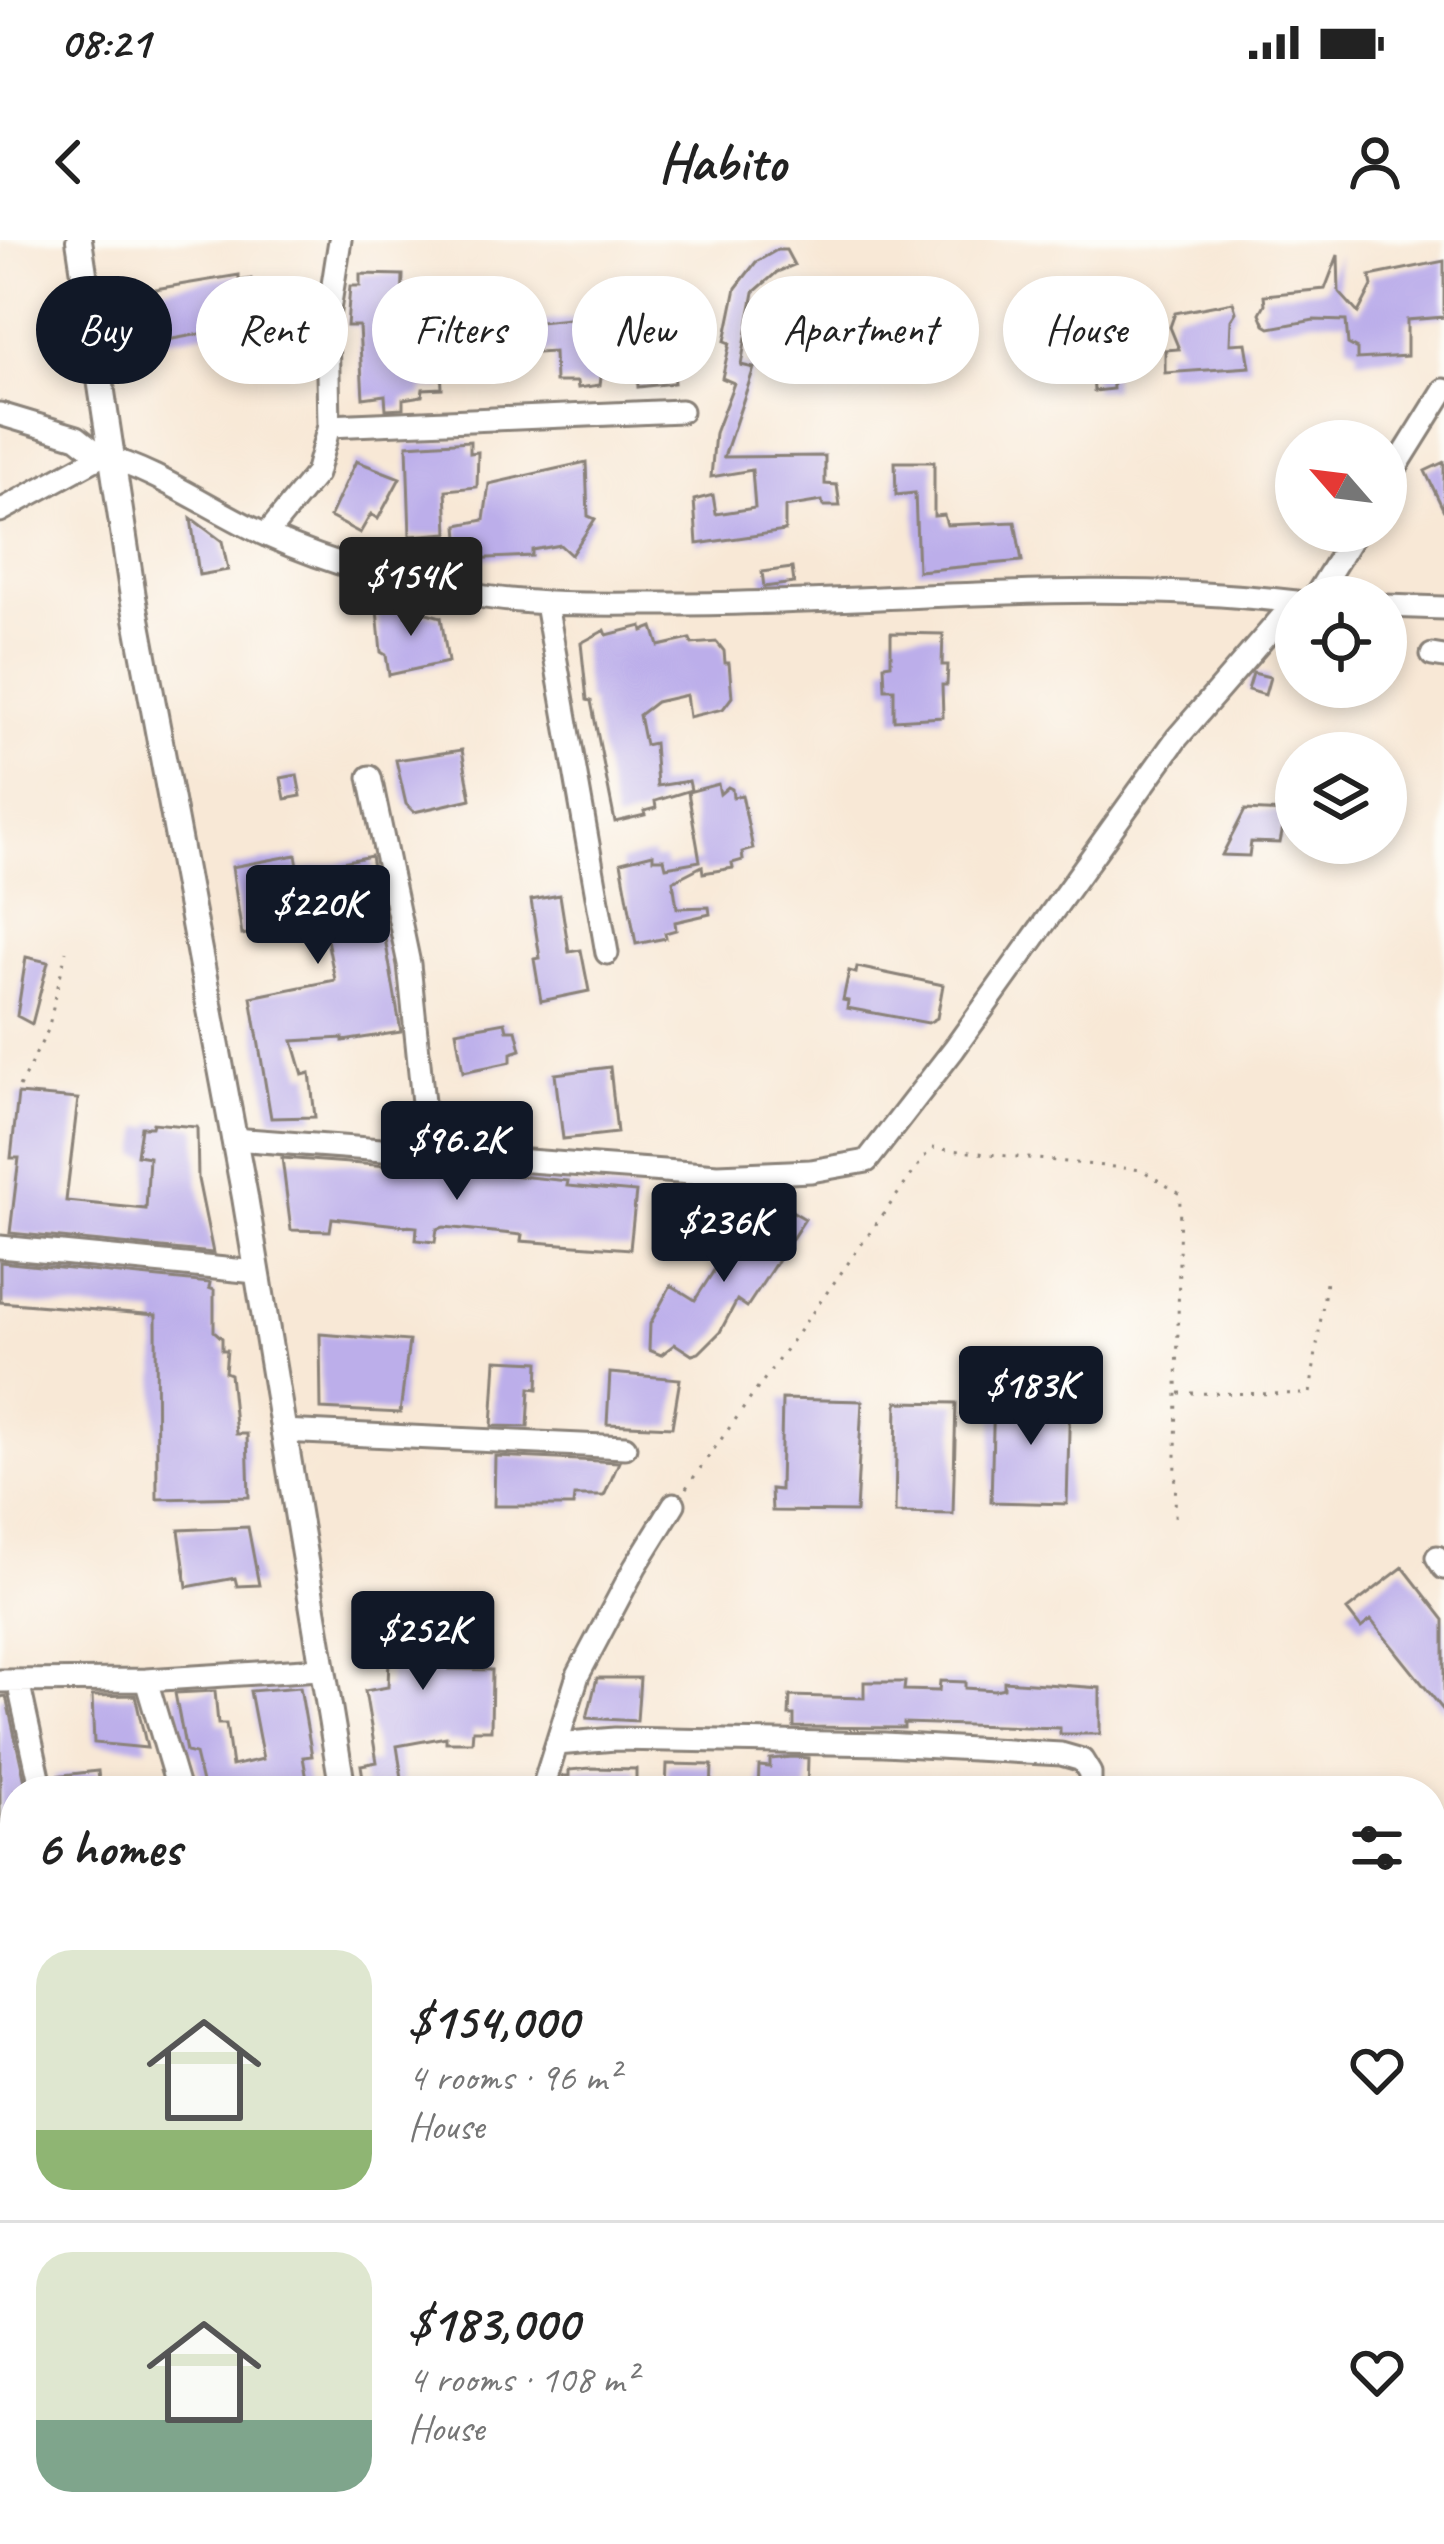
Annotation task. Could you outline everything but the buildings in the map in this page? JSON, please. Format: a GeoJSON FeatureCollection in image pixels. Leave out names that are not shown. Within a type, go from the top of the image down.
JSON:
{"type":"FeatureCollection","features":[{"type":"Feature","properties":{"kind":"main road"},"geometry":{"type":"LineString","coordinates":[[79,240],[106,457],[233,1139],[340,1776]]}},
{"type":"Feature","properties":{"kind":"street"},"geometry":{"type":"LineString","coordinates":[[266,535],[309,485],[329,426],[327,322],[340,240]]}},
{"type":"Feature","properties":{"kind":"street"},"geometry":{"type":"LineString","coordinates":[[1407,449],[1444,390]]}},
{"type":"Feature","properties":{"kind":"street"},"geometry":{"type":"LineString","coordinates":[[329,426],[681,411]]}},
{"type":"Feature","properties":{"kind":"street"},"geometry":{"type":"LineString","coordinates":[[0,414],[77,437],[106,457],[266,535],[416,586],[546,604],[747,604],[1072,590],[1187,590],[1275,600]]}},
{"type":"Feature","properties":{"kind":"street"},"geometry":{"type":"LineString","coordinates":[[0,511],[106,457]]}},
{"type":"Feature","properties":{"kind":"street"},"geometry":{"type":"LineString","coordinates":[[546,604],[608,953]]}},
{"type":"Feature","properties":{"kind":"street"},"geometry":{"type":"LineString","coordinates":[[1407,607],[1444,608]]}},
{"type":"Feature","properties":{"kind":"street"},"geometry":{"type":"LineString","coordinates":[[233,1139],[718,1175],[811,1171],[867,1161],[954,1049],[1177,738],[1275,626]]}},
{"type":"Feature","properties":{"kind":"street"},"geometry":{"type":"LineString","coordinates":[[370,777],[409,964],[428,1152]]}},
{"type":"Feature","properties":{"kind":"street"},"geometry":{"type":"LineString","coordinates":[[0,1247],[256,1272]]}},
{"type":"Feature","properties":{"kind":"street"},"geometry":{"type":"LineString","coordinates":[[282,1430],[625,1447]]}},
{"type":"Feature","properties":{"kind":"street"},"geometry":{"type":"LineString","coordinates":[[546,1776],[578,1675],[674,1504]]}},
{"type":"Feature","properties":{"kind":"street"},"geometry":{"type":"LineString","coordinates":[[38,1776],[9,1681],[146,1680],[320,1669]]}},
{"type":"Feature","properties":{"kind":"street"},"geometry":{"type":"LineString","coordinates":[[146,1680],[175,1776]]}},
{"type":"Feature","properties":{"kind":"street"},"geometry":{"type":"LineString","coordinates":[[556,1744],[615,1738],[884,1744],[1061,1754],[1082,1760],[1090,1776]]}},
{"type":"Feature","properties":{"kind":"path"},"geometry":{"type":"LineString","coordinates":[[20,1088],[48,1030],[66,951]]}},
{"type":"Feature","properties":{"kind":"path"},"geometry":{"type":"LineString","coordinates":[[674,1504],[931,1148],[1142,1170],[1180,1194],[1175,1521]]}},
{"type":"Feature","properties":{"kind":"path"},"geometry":{"type":"LineString","coordinates":[[1178,1393],[1310,1394],[1327,1276]]}}]}
